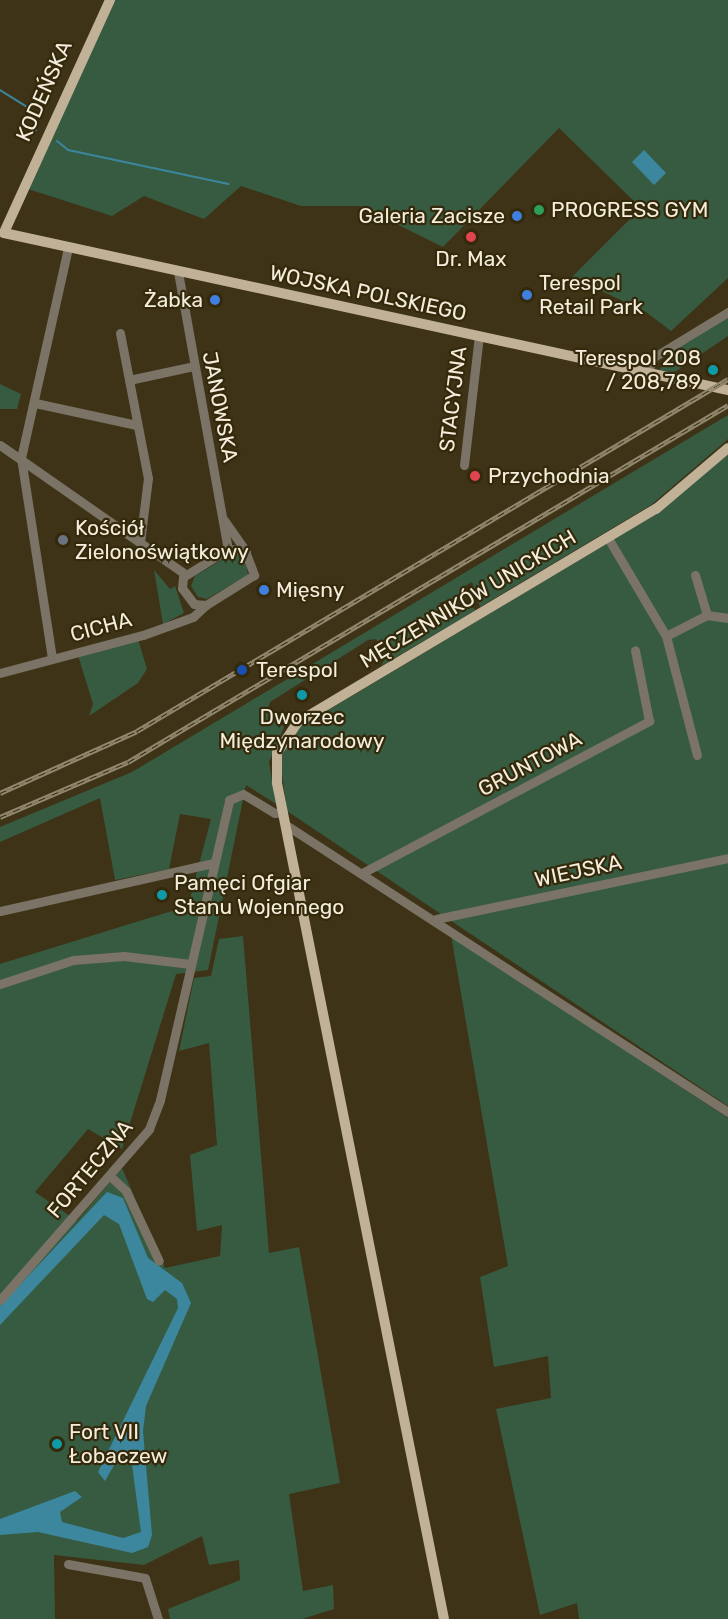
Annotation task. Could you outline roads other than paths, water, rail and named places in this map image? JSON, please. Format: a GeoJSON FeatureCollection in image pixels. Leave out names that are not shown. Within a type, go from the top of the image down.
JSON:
{"type":"FeatureCollection","features":[{"type":"Feature","properties":{"kind":"main road","name":"KODEŃSKA"},"geometry":{"type":"LineString","coordinates":[[2,232],[110,0]]}},
{"type":"Feature","properties":{"kind":"main road","name":"WOJSKA POLSKIEGO"},"geometry":{"type":"LineString","coordinates":[[2,232],[728,390]]}},
{"type":"Feature","properties":{"kind":"main road","name":"MĘCZENNIKÓW UNICKICH"},"geometry":{"type":"LineString","coordinates":[[444,1619],[283,810],[275,759],[282,740],[298,722],[608,538],[679,493],[728,448]]}},
{"type":"Feature","properties":{"kind":"street"},"geometry":{"type":"LineString","coordinates":[[52,658],[21,458],[68,248]]}},
{"type":"Feature","properties":{"kind":"street","name":"JANOWSKA"},"geometry":{"type":"LineString","coordinates":[[178,272],[228,549]]}},
{"type":"Feature","properties":{"kind":"street"},"geometry":{"type":"LineString","coordinates":[[647,373],[654,357],[728,312]]}},
{"type":"Feature","properties":{"kind":"street"},"geometry":{"type":"LineString","coordinates":[[120,333],[148,478],[140,542]]}},
{"type":"Feature","properties":{"kind":"street","name":"STACYJNA"},"geometry":{"type":"LineString","coordinates":[[464,465],[479,336]]}},
{"type":"Feature","properties":{"kind":"street"},"geometry":{"type":"LineString","coordinates":[[129,380],[194,366]]}},
{"type":"Feature","properties":{"kind":"street"},"geometry":{"type":"LineString","coordinates":[[35,403],[137,425]]}},
{"type":"Feature","properties":{"kind":"street"},"geometry":{"type":"LineString","coordinates":[[0,445],[185,574]]}},
{"type":"Feature","properties":{"kind":"street"},"geometry":{"type":"LineString","coordinates":[[224,520],[247,553]]}},
{"type":"Feature","properties":{"kind":"street"},"geometry":{"type":"LineString","coordinates":[[608,538],[666,636],[697,755]]}},
{"type":"Feature","properties":{"kind":"street"},"geometry":{"type":"LineString","coordinates":[[206,605],[189,599],[182,584],[185,574],[228,549],[247,553]]}},
{"type":"Feature","properties":{"kind":"street","name":"CICHA"},"geometry":{"type":"LineString","coordinates":[[0,673],[180,622],[252,577],[255,567],[247,553]]}},
{"type":"Feature","properties":{"kind":"street"},"geometry":{"type":"LineString","coordinates":[[694,575],[707,615]]}},
{"type":"Feature","properties":{"kind":"street"},"geometry":{"type":"LineString","coordinates":[[666,636],[707,615],[728,618]]}},
{"type":"Feature","properties":{"kind":"street","name":"GRUNTOWA"},"geometry":{"type":"LineString","coordinates":[[364,872],[649,721],[635,650]]}},
{"type":"Feature","properties":{"kind":"street","name":"FORTECZNA"},"geometry":{"type":"LineString","coordinates":[[0,1300],[149,1129],[160,1100],[225,808],[233,796],[243,794],[275,813],[283,810]]}},
{"type":"Feature","properties":{"kind":"street"},"geometry":{"type":"LineString","coordinates":[[286,825],[364,872],[728,1112]]}},
{"type":"Feature","properties":{"kind":"street","name":"WIEJSKA"},"geometry":{"type":"LineString","coordinates":[[436,919],[728,858]]}},
{"type":"Feature","properties":{"kind":"street"},"geometry":{"type":"LineString","coordinates":[[0,911],[213,862]]}},
{"type":"Feature","properties":{"kind":"street"},"geometry":{"type":"LineString","coordinates":[[0,984],[73,960],[124,956],[190,968]]}},
{"type":"Feature","properties":{"kind":"street"},"geometry":{"type":"LineString","coordinates":[[110,1176],[126,1191],[159,1261]]}},
{"type":"Feature","properties":{"kind":"street"},"geometry":{"type":"LineString","coordinates":[[68,1564],[145,1578],[158,1619]]}},
{"type":"Feature","properties":{"kind":"water"},"geometry":{"type":"Polygon","coordinates":[[[644,150],[666,173],[654,185],[632,162],[644,150]]]}},
{"type":"Feature","properties":{"kind":"water"},"geometry":{"type":"Polygon","coordinates":[[[107,1192],[123,1198],[148,1258],[182,1283],[191,1303],[146,1406],[143,1431],[152,1535],[148,1547],[132,1553],[38,1532],[0,1535],[0,1519],[75,1491],[82,1497],[60,1512],[62,1522],[123,1538],[141,1532],[131,1457],[121,1453],[105,1481],[98,1472],[178,1308],[177,1299],[165,1290],[153,1302],[147,1299],[119,1224],[104,1215],[0,1325],[0,1306],[107,1192]]]}},
{"type":"Feature","properties":{"kind":"waterway"},"geometry":{"type":"LineString","coordinates":[[0,90],[30,109],[36,130]]}},
{"type":"Feature","properties":{"kind":"waterway"},"geometry":{"type":"LineString","coordinates":[[57,141],[68,150],[228,184]]}},
{"type":"Feature","properties":{"kind":"railway"},"geometry":{"type":"LineString","coordinates":[[0,793],[137,731],[728,379]]}},
{"type":"Feature","properties":{"kind":"railway"},"geometry":{"type":"LineString","coordinates":[[0,817],[128,762],[728,405]]}},
{"type":"Feature","properties":{"kind":"place","name":"PROGRESS GYM"},"geometry":{"type":"Point","coordinates":[539,210]}},
{"type":"Feature","properties":{"kind":"place","name":"Galeria Zacisze"},"geometry":{"type":"Point","coordinates":[517,216]}},
{"type":"Feature","properties":{"kind":"place","name":"Dr. Max"},"geometry":{"type":"Point","coordinates":[471,237]}},
{"type":"Feature","properties":{"kind":"place","name":"Terespol Retail Park"},"geometry":{"type":"Point","coordinates":[527,295]}},
{"type":"Feature","properties":{"kind":"place","name":"Żabka"},"geometry":{"type":"Point","coordinates":[215,300]}},
{"type":"Feature","properties":{"kind":"place","name":"Terespol 208 / 208,789"},"geometry":{"type":"Point","coordinates":[713,370]}},
{"type":"Feature","properties":{"kind":"place","name":"Przychodnia"},"geometry":{"type":"Point","coordinates":[475,476]}},
{"type":"Feature","properties":{"kind":"place","name":"Kościół Zielonoświątkowy"},"geometry":{"type":"Point","coordinates":[63,540]}},
{"type":"Feature","properties":{"kind":"place","name":"Mięsny"},"geometry":{"type":"Point","coordinates":[264,590]}},
{"type":"Feature","properties":{"kind":"place","name":"Terespol"},"geometry":{"type":"Point","coordinates":[242,670]}},
{"type":"Feature","properties":{"kind":"place","name":"Dworzec Międzynarodowy"},"geometry":{"type":"Point","coordinates":[302,695]}},
{"type":"Feature","properties":{"kind":"place","name":"Pamęci Ofgiar Stanu Wojennego"},"geometry":{"type":"Point","coordinates":[162,895]}},
{"type":"Feature","properties":{"kind":"place","name":"Fort VII Łobaczew"},"geometry":{"type":"Point","coordinates":[57,1444]}}]}
